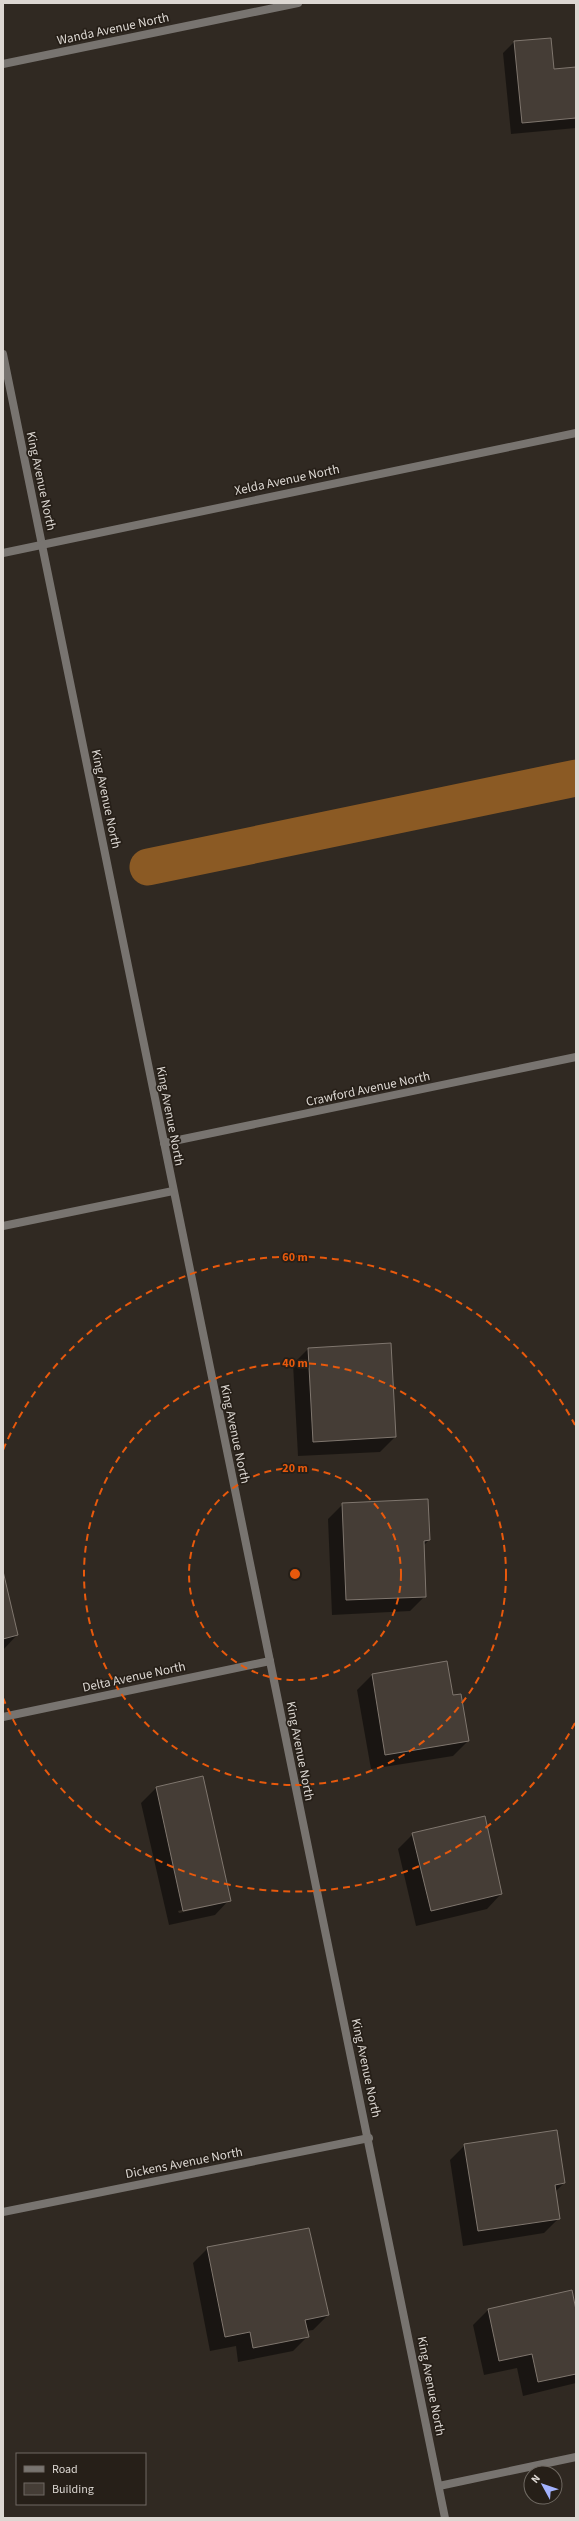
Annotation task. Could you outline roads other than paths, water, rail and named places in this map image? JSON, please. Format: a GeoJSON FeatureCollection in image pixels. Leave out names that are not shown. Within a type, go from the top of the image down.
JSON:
{"type":"FeatureCollection","features":[{"type":"Feature","properties":{"kind":"street","name":"Wanda Avenue North"},"geometry":{"type":"LineString","coordinates":[[3,64],[298,3]]}},
{"type":"Feature","properties":{"kind":"street","name":"King Avenue North"},"geometry":{"type":"LineString","coordinates":[[3,354],[173,1191],[369,2138],[445,2518]]}},
{"type":"Feature","properties":{"kind":"street","name":"Xelda Avenue North"},"geometry":{"type":"LineString","coordinates":[[3,553],[576,433]]}},
{"type":"Feature","properties":{"kind":"street","name":"Crawford Avenue North"},"geometry":{"type":"LineString","coordinates":[[164,1144],[576,1057]]}},
{"type":"Feature","properties":{"kind":"street"},"geometry":{"type":"LineString","coordinates":[[3,1226],[173,1191]]}},
{"type":"Feature","properties":{"kind":"street","name":"Delta Avenue North"},"geometry":{"type":"LineString","coordinates":[[3,1717],[270,1661]]}},
{"type":"Feature","properties":{"kind":"street","name":"Dickens Avenue North"},"geometry":{"type":"LineString","coordinates":[[3,2212],[369,2138]]}},
{"type":"Feature","properties":{"kind":"street"},"geometry":{"type":"LineString","coordinates":[[439,2486],[576,2457]]}},
{"type":"Feature","properties":{"kind":"waterway"},"geometry":{"type":"LineString","coordinates":[[148,867],[576,778]]}}]}
